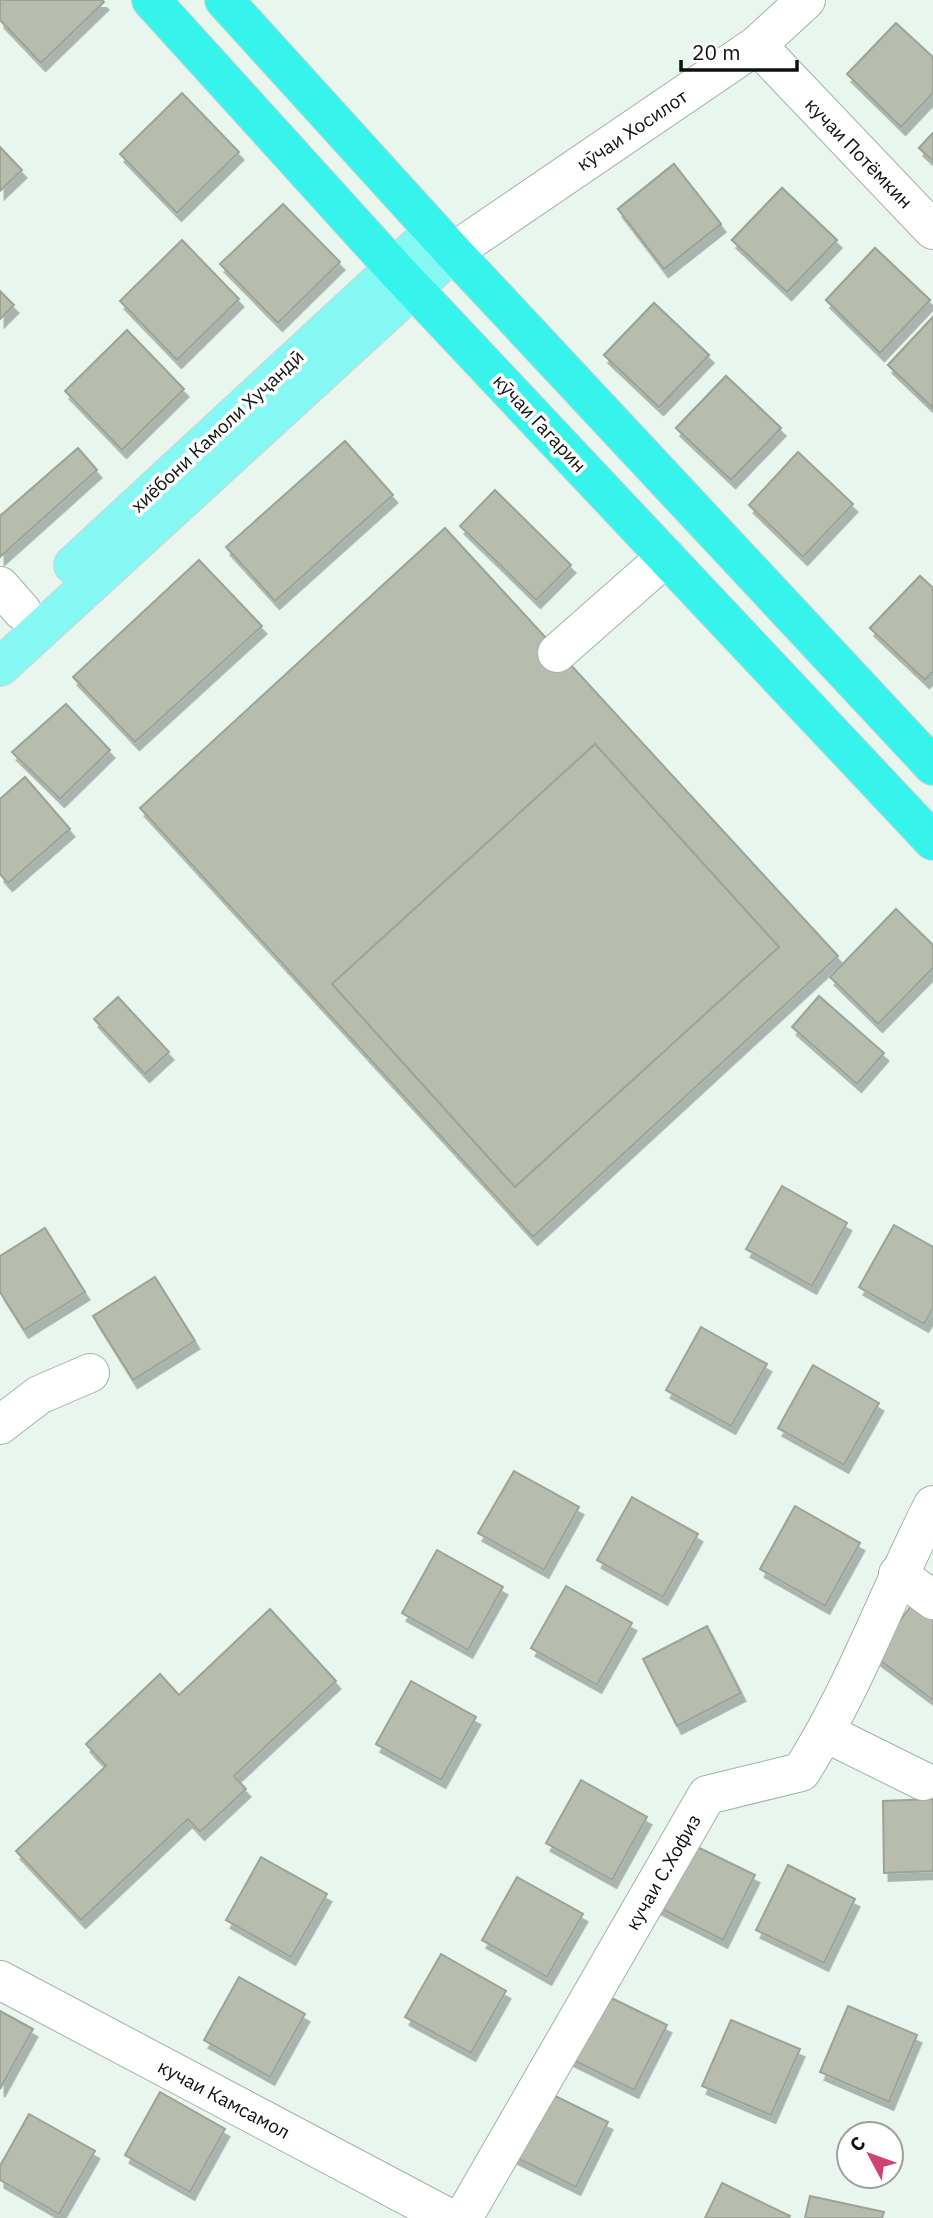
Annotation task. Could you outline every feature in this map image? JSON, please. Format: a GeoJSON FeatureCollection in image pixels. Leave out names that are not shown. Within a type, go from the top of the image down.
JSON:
{"type":"FeatureCollection","features":[{"type":"Feature","properties":{"kind":"highway","name":"кӯчаи Гагарин"},"geometry":{"type":"LineString","coordinates":[[151,0],[404,278],[933,841]]}},
{"type":"Feature","properties":{"kind":"highway"},"geometry":{"type":"LineString","coordinates":[[224,0],[443,242],[933,766]]}},
{"type":"Feature","properties":{"kind":"main road","name":"хиёбони Камоли Хуҷандӣ"},"geometry":{"type":"LineString","coordinates":[[0,667],[443,242]]}},
{"type":"Feature","properties":{"kind":"main road","name":"хиёбони Камоли Хуҷандӣ"},"geometry":{"type":"LineString","coordinates":[[7,609],[404,278]]}},
{"type":"Feature","properties":{"kind":"street","name":"кӯчаи Хосилот"},"geometry":{"type":"LineString","coordinates":[[443,242],[757,45],[806,0]]}},
{"type":"Feature","properties":{"kind":"street","name":"кучаи Потёмкин"},"geometry":{"type":"LineString","coordinates":[[757,45],[933,230]]}},
{"type":"Feature","properties":{"kind":"street"},"geometry":{"type":"LineString","coordinates":[[557,653],[666,557]]}},
{"type":"Feature","properties":{"kind":"street"},"geometry":{"type":"LineString","coordinates":[[0,1424],[39,1395],[90,1373]]}},
{"type":"Feature","properties":{"kind":"street","name":"кучаи С.Хофиз"},"geometry":{"type":"LineString","coordinates":[[463,2218],[707,1795],[801,1772],[826,1733],[898,1574],[933,1506]]}},
{"type":"Feature","properties":{"kind":"street"},"geometry":{"type":"LineString","coordinates":[[898,1574],[933,1600]]}},
{"type":"Feature","properties":{"kind":"street"},"geometry":{"type":"LineString","coordinates":[[826,1733],[923,1781]]}},
{"type":"Feature","properties":{"kind":"street","name":"кучаи Камсамол"},"geometry":{"type":"LineString","coordinates":[[0,1980],[449,2218]]}},
{"type":"Feature","properties":{"kind":"building"},"geometry":{"type":"Polygon","coordinates":[[[0,0],[104,2],[41,63],[0,20],[0,0]]]}},
{"type":"Feature","properties":{"kind":"building"},"geometry":{"type":"Polygon","coordinates":[[[896,23],[933,57],[933,93],[901,127],[847,74],[896,23]]]}},
{"type":"Feature","properties":{"kind":"building"},"geometry":{"type":"Polygon","coordinates":[[[182,93],[239,152],[177,213],[120,154],[182,93]]]}},
{"type":"Feature","properties":{"kind":"building"},"geometry":{"type":"Polygon","coordinates":[[[933,133],[933,161],[919,148],[933,133]]]}},
{"type":"Feature","properties":{"kind":"building"},"geometry":{"type":"Polygon","coordinates":[[[933,133],[933,161],[919,148],[933,133]]]}},
{"type":"Feature","properties":{"kind":"building"},"geometry":{"type":"Polygon","coordinates":[[[0,147],[22,170],[0,191],[0,147]]]}},
{"type":"Feature","properties":{"kind":"building"},"geometry":{"type":"Polygon","coordinates":[[[674,164],[721,224],[664,269],[618,209],[674,164]]]}},
{"type":"Feature","properties":{"kind":"building"},"geometry":{"type":"Polygon","coordinates":[[[674,164],[721,224],[664,269],[618,209],[674,164]]]}},
{"type":"Feature","properties":{"kind":"building"},"geometry":{"type":"Polygon","coordinates":[[[782,188],[837,240],[787,292],[732,240],[782,188]]]}},
{"type":"Feature","properties":{"kind":"building"},"geometry":{"type":"Polygon","coordinates":[[[782,188],[837,240],[787,292],[732,240],[782,188]]]}},
{"type":"Feature","properties":{"kind":"building"},"geometry":{"type":"Polygon","coordinates":[[[283,204],[340,262],[278,323],[220,264],[283,204]]]}},
{"type":"Feature","properties":{"kind":"building"},"geometry":{"type":"Polygon","coordinates":[[[182,240],[239,299],[177,360],[120,301],[182,240]]]}},
{"type":"Feature","properties":{"kind":"building"},"geometry":{"type":"Polygon","coordinates":[[[875,248],[930,300],[880,353],[826,300],[875,248]]]}},
{"type":"Feature","properties":{"kind":"building"},"geometry":{"type":"Polygon","coordinates":[[[875,248],[930,300],[880,353],[826,300],[875,248]]]}},
{"type":"Feature","properties":{"kind":"building"},"geometry":{"type":"Polygon","coordinates":[[[0,291],[14,305],[0,319],[0,291]]]}},
{"type":"Feature","properties":{"kind":"building"},"geometry":{"type":"Polygon","coordinates":[[[654,303],[709,355],[659,407],[604,355],[654,303]]]}},
{"type":"Feature","properties":{"kind":"building"},"geometry":{"type":"Polygon","coordinates":[[[654,303],[709,355],[659,407],[604,355],[654,303]]]}},
{"type":"Feature","properties":{"kind":"building"},"geometry":{"type":"Polygon","coordinates":[[[933,317],[933,408],[888,365],[933,317]]]}},
{"type":"Feature","properties":{"kind":"building"},"geometry":{"type":"Polygon","coordinates":[[[933,317],[933,408],[888,365],[933,317]]]}},
{"type":"Feature","properties":{"kind":"building"},"geometry":{"type":"Polygon","coordinates":[[[127,330],[184,389],[122,450],[65,391],[127,330]]]}},
{"type":"Feature","properties":{"kind":"building"},"geometry":{"type":"Polygon","coordinates":[[[726,376],[781,428],[731,480],[676,428],[726,376]]]}},
{"type":"Feature","properties":{"kind":"building"},"geometry":{"type":"Polygon","coordinates":[[[726,376],[781,428],[731,480],[676,428],[726,376]]]}},
{"type":"Feature","properties":{"kind":"building"},"geometry":{"type":"Polygon","coordinates":[[[345,441],[393,495],[275,601],[226,547],[345,441]]]}},
{"type":"Feature","properties":{"kind":"building"},"geometry":{"type":"Polygon","coordinates":[[[78,448],[97,470],[0,557],[0,516],[78,448]]]}},
{"type":"Feature","properties":{"kind":"building"},"geometry":{"type":"Polygon","coordinates":[[[798,452],[853,504],[803,557],[749,505],[798,452]]]}},
{"type":"Feature","properties":{"kind":"building"},"geometry":{"type":"Polygon","coordinates":[[[495,490],[571,565],[536,600],[460,526],[495,490]]]}},
{"type":"Feature","properties":{"kind":"building"},"geometry":{"type":"Polygon","coordinates":[[[445,528],[838,956],[533,1237],[140,808],[445,528]]]}},
{"type":"Feature","properties":{"kind":"building"},"geometry":{"type":"Polygon","coordinates":[[[199,560],[262,626],[135,742],[73,677],[199,560]]]}},
{"type":"Feature","properties":{"kind":"building"},"geometry":{"type":"Polygon","coordinates":[[[920,576],[933,588],[933,671],[925,680],[870,628],[920,576]]]}},
{"type":"Feature","properties":{"kind":"building"},"geometry":{"type":"Polygon","coordinates":[[[920,576],[933,588],[933,671],[925,680],[870,628],[920,576]]]}},
{"type":"Feature","properties":{"kind":"building"},"geometry":{"type":"Polygon","coordinates":[[[66,704],[110,750],[60,799],[12,752],[66,704]]]}},
{"type":"Feature","properties":{"kind":"building"},"geometry":{"type":"Polygon","coordinates":[[[595,744],[779,947],[515,1187],[332,984],[595,744]]]}},
{"type":"Feature","properties":{"kind":"building"},"geometry":{"type":"Polygon","coordinates":[[[25,777],[70,829],[8,883],[0,874],[0,799],[25,777]]]}},
{"type":"Feature","properties":{"kind":"building"},"geometry":{"type":"Polygon","coordinates":[[[896,909],[933,945],[933,968],[878,1024],[830,977],[896,909]]]}},
{"type":"Feature","properties":{"kind":"building"},"geometry":{"type":"Polygon","coordinates":[[[819,996],[884,1053],[857,1084],[792,1027],[819,996]]]}},
{"type":"Feature","properties":{"kind":"building"},"geometry":{"type":"Polygon","coordinates":[[[118,997],[169,1052],[145,1074],[94,1019],[118,997]]]}},
{"type":"Feature","properties":{"kind":"building"},"geometry":{"type":"Polygon","coordinates":[[[782,1186],[847,1223],[812,1286],[746,1249],[782,1186]]]}},
{"type":"Feature","properties":{"kind":"building"},"geometry":{"type":"Polygon","coordinates":[[[894,1225],[933,1247],[933,1308],[924,1324],[859,1287],[894,1225]]]}},
{"type":"Feature","properties":{"kind":"building"},"geometry":{"type":"Polygon","coordinates":[[[45,1228],[85,1292],[24,1330],[0,1292],[0,1256],[45,1228]]]}},
{"type":"Feature","properties":{"kind":"building"},"geometry":{"type":"Polygon","coordinates":[[[155,1277],[195,1341],[133,1380],[93,1316],[155,1277]]]}},
{"type":"Feature","properties":{"kind":"building"},"geometry":{"type":"Polygon","coordinates":[[[701,1327],[767,1364],[731,1426],[666,1390],[701,1327]]]}},
{"type":"Feature","properties":{"kind":"building"},"geometry":{"type":"Polygon","coordinates":[[[813,1365],[879,1403],[844,1465],[778,1428],[813,1365]]]}},
{"type":"Feature","properties":{"kind":"building"},"geometry":{"type":"Polygon","coordinates":[[[514,1471],[579,1507],[544,1570],[478,1533],[514,1471]]]}},
{"type":"Feature","properties":{"kind":"building"},"geometry":{"type":"Polygon","coordinates":[[[632,1497],[698,1534],[663,1597],[597,1560],[632,1497]]]}},
{"type":"Feature","properties":{"kind":"building"},"geometry":{"type":"Polygon","coordinates":[[[795,1506],[860,1543],[825,1606],[760,1569],[795,1506]]]}},
{"type":"Feature","properties":{"kind":"building"},"geometry":{"type":"Polygon","coordinates":[[[437,1550],[503,1587],[468,1650],[402,1613],[437,1550]]]}},
{"type":"Feature","properties":{"kind":"building"},"geometry":{"type":"Polygon","coordinates":[[[566,1586],[632,1623],[597,1685],[531,1648],[566,1586]]]}},
{"type":"Feature","properties":{"kind":"building"},"geometry":{"type":"Polygon","coordinates":[[[917,1598],[933,1610],[933,1700],[874,1656],[917,1598]]]}},
{"type":"Feature","properties":{"kind":"building"},"geometry":{"type":"Polygon","coordinates":[[[270,1609],[336,1681],[234,1776],[246,1789],[200,1832],[188,1819],[81,1920],[16,1851],[106,1766],[86,1744],[160,1674],[179,1695],[270,1609]]]}},
{"type":"Feature","properties":{"kind":"building"},"geometry":{"type":"Polygon","coordinates":[[[707,1626],[741,1693],[677,1726],[643,1659],[707,1626]]]}},
{"type":"Feature","properties":{"kind":"building"},"geometry":{"type":"Polygon","coordinates":[[[411,1681],[476,1717],[441,1780],[376,1744],[411,1681]]]}},
{"type":"Feature","properties":{"kind":"building"},"geometry":{"type":"Polygon","coordinates":[[[581,1780],[647,1817],[612,1880],[546,1843],[581,1780]]]}},
{"type":"Feature","properties":{"kind":"building"},"geometry":{"type":"Polygon","coordinates":[[[933,1799],[933,1871],[884,1873],[883,1801],[933,1799]]]}},
{"type":"Feature","properties":{"kind":"building"},"geometry":{"type":"Polygon","coordinates":[[[687,1842],[755,1875],[723,1940],[656,1906],[687,1842]]]}},
{"type":"Feature","properties":{"kind":"building"},"geometry":{"type":"Polygon","coordinates":[[[261,1857],[327,1894],[291,1957],[226,1920],[261,1857]]]}},
{"type":"Feature","properties":{"kind":"building"},"geometry":{"type":"Polygon","coordinates":[[[788,1865],[855,1899],[824,1963],[756,1930],[788,1865]]]}},
{"type":"Feature","properties":{"kind":"building"},"geometry":{"type":"Polygon","coordinates":[[[517,1877],[583,1914],[547,1977],[482,1940],[517,1877]]]}},
{"type":"Feature","properties":{"kind":"building"},"geometry":{"type":"Polygon","coordinates":[[[441,1954],[506,1991],[471,2053],[405,2017],[441,1954]]]}},
{"type":"Feature","properties":{"kind":"building"},"geometry":{"type":"Polygon","coordinates":[[[239,1977],[305,2014],[270,2077],[204,2040],[239,1977]]]}},
{"type":"Feature","properties":{"kind":"building"},"geometry":{"type":"Polygon","coordinates":[[[599,1992],[667,2025],[634,2090],[567,2057],[599,1992]]]}},
{"type":"Feature","properties":{"kind":"building"},"geometry":{"type":"Polygon","coordinates":[[[848,2006],[917,2035],[889,2102],[820,2072],[848,2006]]]}},
{"type":"Feature","properties":{"kind":"building"},"geometry":{"type":"Polygon","coordinates":[[[0,2011],[33,2029],[0,2089],[0,2011]]]}},
{"type":"Feature","properties":{"kind":"building"},"geometry":{"type":"Polygon","coordinates":[[[731,2020],[800,2049],[771,2115],[702,2086],[731,2020]]]}},
{"type":"Feature","properties":{"kind":"building"},"geometry":{"type":"Polygon","coordinates":[[[541,2089],[608,2122],[576,2187],[509,2154],[541,2089]]]}},
{"type":"Feature","properties":{"kind":"building"},"geometry":{"type":"Polygon","coordinates":[[[160,2092],[225,2129],[190,2192],[125,2155],[160,2092]]]}},
{"type":"Feature","properties":{"kind":"building"},"geometry":{"type":"Polygon","coordinates":[[[29,2114],[95,2151],[59,2214],[0,2180],[0,2166],[29,2114]]]}},
{"type":"Feature","properties":{"kind":"building"},"geometry":{"type":"Polygon","coordinates":[[[722,2183],[790,2216],[789,2218],[705,2218],[722,2183]]]}},
{"type":"Feature","properties":{"kind":"building"},"geometry":{"type":"Polygon","coordinates":[[[810,2196],[884,2212],[882,2218],[805,2218],[810,2196]]]}}]}
